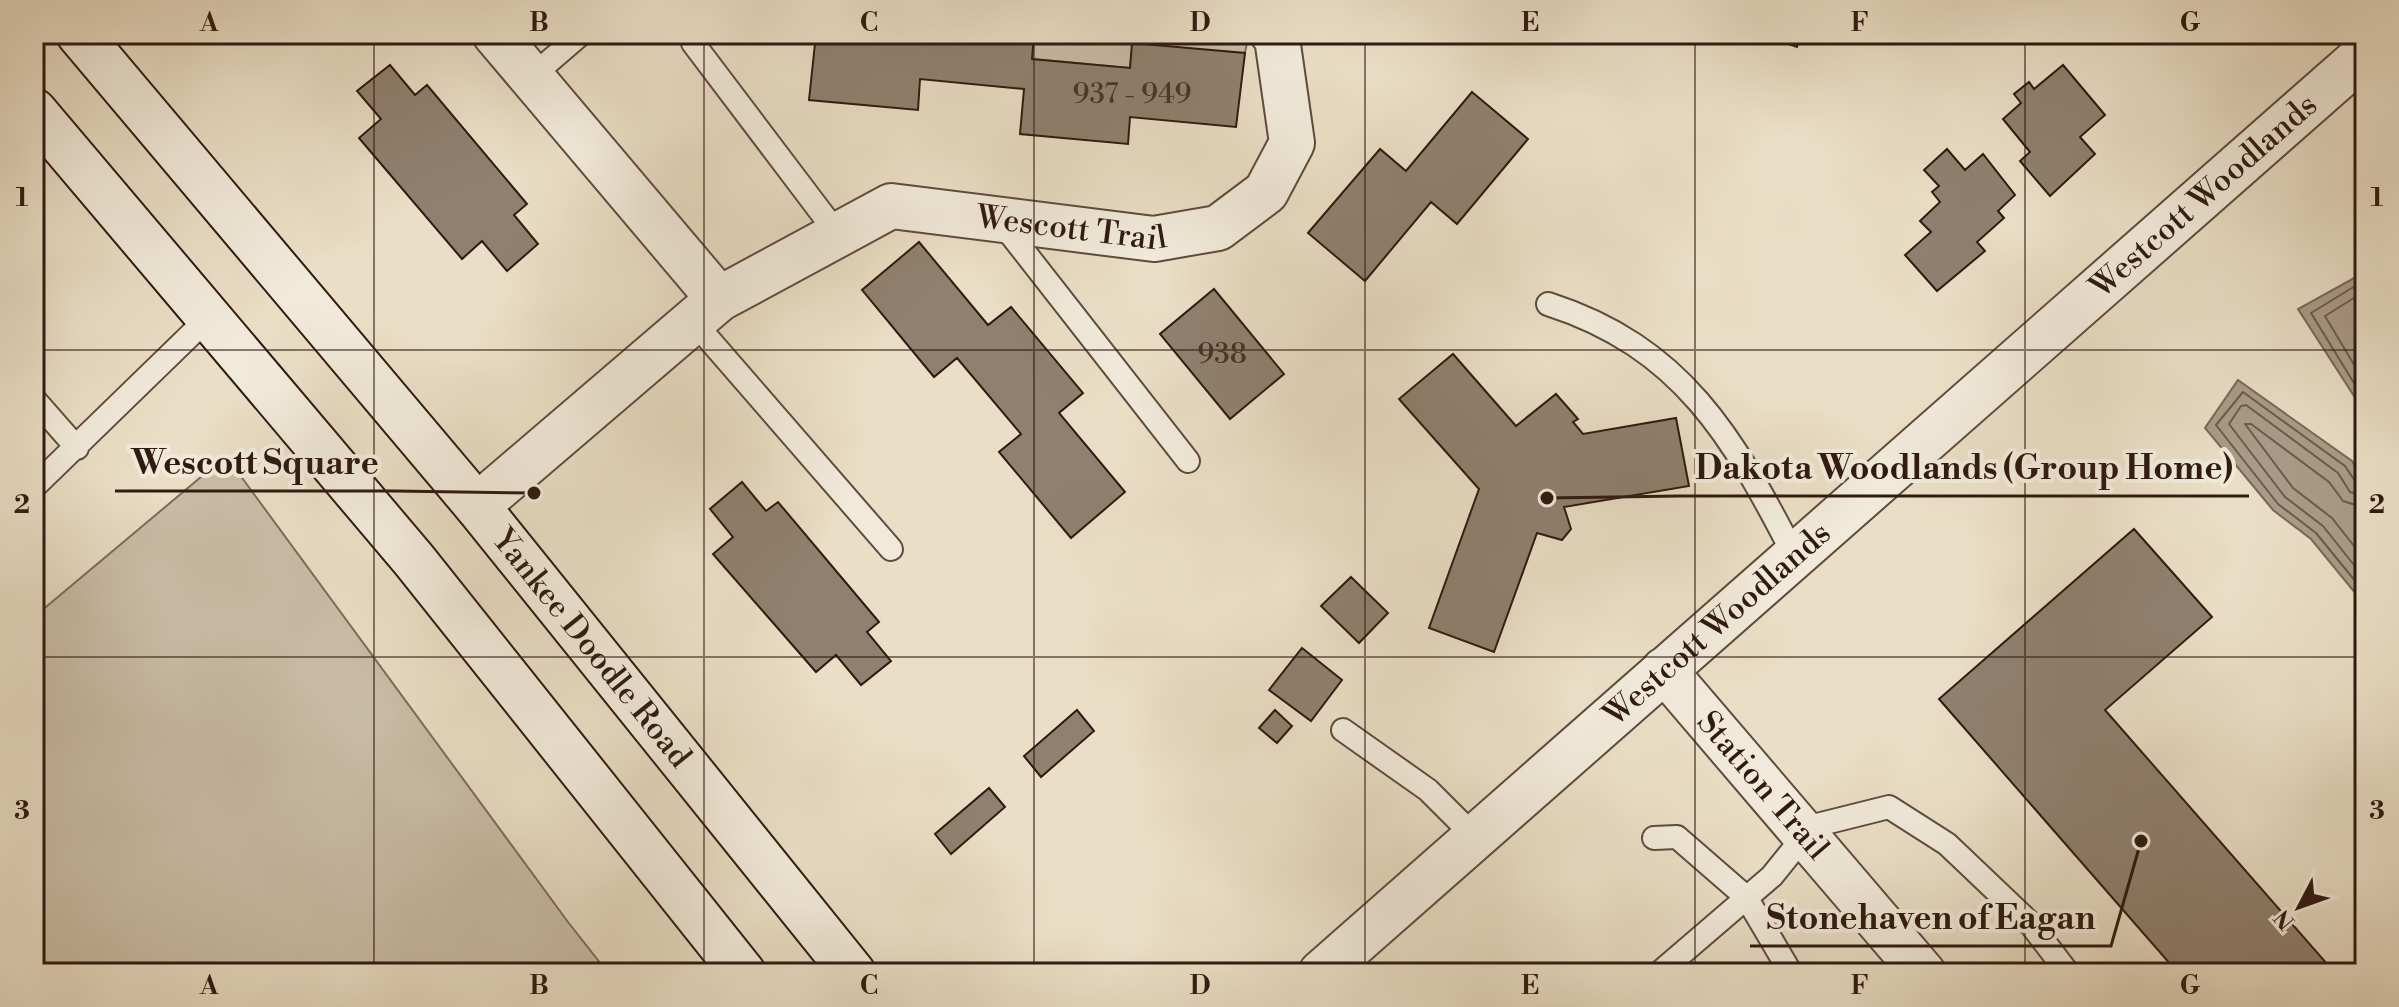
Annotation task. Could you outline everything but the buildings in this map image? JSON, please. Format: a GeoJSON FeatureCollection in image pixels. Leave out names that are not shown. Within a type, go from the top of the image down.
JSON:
{"type":"FeatureCollection","features":[{"type":"Feature","properties":{"kind":"street","name":"Yankee Doodle Road"},"geometry":{"type":"LineString","coordinates":[[79,34],[477,506],[853,973]]}},
{"type":"Feature","properties":{"kind":"street"},"geometry":{"type":"LineString","coordinates":[[495,34],[531,77],[706,310]]}},
{"type":"Feature","properties":{"kind":"street","name":"Wescott Trail"},"geometry":{"type":"LineString","coordinates":[[477,506],[706,310],[891,206],[1154,239],[1218,228],[1266,192],[1292,143],[1277,38],[1273,34]]}},
{"type":"Feature","properties":{"kind":"street","name":"Westcott Woodlands"},"geometry":{"type":"LineString","coordinates":[[1321,973],[2365,54]]}},
{"type":"Feature","properties":{"kind":"street"},"geometry":{"type":"LineString","coordinates":[[34,111],[414,560],[743,973]]}},
{"type":"Feature","properties":{"kind":"street","name":"Station Trail"},"geometry":{"type":"LineString","coordinates":[[1664,670],[1923,973]]}},
{"type":"Feature","properties":{"kind":"lane"},"geometry":{"type":"LineString","coordinates":[[531,77],[581,34]]}},
{"type":"Feature","properties":{"kind":"lane"},"geometry":{"type":"LineString","coordinates":[[693,43],[839,236]]}},
{"type":"Feature","properties":{"kind":"lane"},"geometry":{"type":"LineString","coordinates":[[999,220],[1188,461]]}},
{"type":"Feature","properties":{"kind":"lane"},"geometry":{"type":"LineString","coordinates":[[1548,304],[1583,315],[1659,362],[1713,414],[1759,486],[1794,555]]}},
{"type":"Feature","properties":{"kind":"lane"},"geometry":{"type":"LineString","coordinates":[[706,310],[891,549]]}},
{"type":"Feature","properties":{"kind":"lane"},"geometry":{"type":"LineString","coordinates":[[34,487],[209,317]]}},
{"type":"Feature","properties":{"kind":"lane"},"geometry":{"type":"LineString","coordinates":[[34,399],[77,448]]}},
{"type":"Feature","properties":{"kind":"lane"},"geometry":{"type":"LineString","coordinates":[[1343,730],[1428,790],[1475,837]]}},
{"type":"Feature","properties":{"kind":"lane"},"geometry":{"type":"LineString","coordinates":[[1659,973],[1772,876],[1803,832],[1889,807],[1947,844],[2029,922],[2068,973]]}},
{"type":"Feature","properties":{"kind":"lane"},"geometry":{"type":"LineString","coordinates":[[1654,838],[1677,837],[1746,897],[1788,968],[1786,973]]}},
{"type":"Feature","properties":{"kind":"shaded area"},"geometry":{"type":"Polygon","coordinates":[[[1034,34],[1249,34],[1244,57],[1133,43],[1130,68],[1032,59],[1034,34]]]}},
{"type":"Feature","properties":{"kind":"shaded area"},"geometry":{"type":"Polygon","coordinates":[[[226,456],[608,973],[34,973],[34,617],[226,456]]]}},
{"type":"Feature","properties":{"kind":"water"},"geometry":{"type":"Polygon","coordinates":[[[2365,272],[2365,413],[2298,309],[2365,272]]]}},
{"type":"Feature","properties":{"kind":"water"},"geometry":{"type":"Polygon","coordinates":[[[2238,380],[2352,461],[2365,483],[2365,605],[2311,539],[2273,510],[2205,428],[2238,380]]]}},
{"type":"Feature","properties":{"kind":"place","name":"Wescott Square"},"geometry":{"type":"Point","coordinates":[534,493]}},
{"type":"Feature","properties":{"kind":"place","name":"Dakota Woodlands (Group Home)"},"geometry":{"type":"Point","coordinates":[1547,498]}},
{"type":"Feature","properties":{"kind":"place","name":"Stonehaven of Eagan"},"geometry":{"type":"Point","coordinates":[2141,841]}}]}
